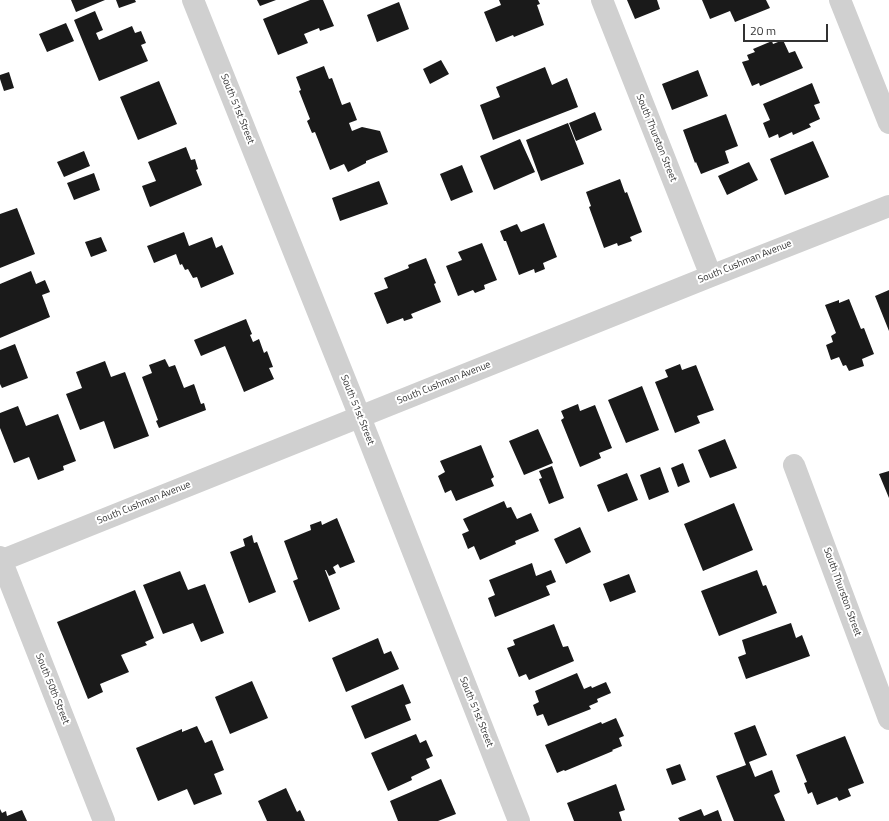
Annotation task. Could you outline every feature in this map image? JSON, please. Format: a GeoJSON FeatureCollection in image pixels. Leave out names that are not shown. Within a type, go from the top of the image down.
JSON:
{"type":"FeatureCollection","features":[{"type":"Feature","properties":{"kind":"street","name":"South 51st Street"},"geometry":{"type":"LineString","coordinates":[[194,0],[519,821]]}},
{"type":"Feature","properties":{"kind":"street","name":"South Thurston Street"},"geometry":{"type":"LineString","coordinates":[[602,0],[711,276]]}},
{"type":"Feature","properties":{"kind":"street"},"geometry":{"type":"LineString","coordinates":[[840,0],[889,123]]}},
{"type":"Feature","properties":{"kind":"street","name":"South Cushman Avenue"},"geometry":{"type":"LineString","coordinates":[[0,559],[889,206]]}},
{"type":"Feature","properties":{"kind":"street","name":"South Thurston Street"},"geometry":{"type":"LineString","coordinates":[[794,465],[889,719]]}},
{"type":"Feature","properties":{"kind":"street","name":"South 50th Street"},"geometry":{"type":"LineString","coordinates":[[0,559],[104,821]]}},
{"type":"Feature","properties":{"kind":"building"},"geometry":{"type":"Polygon","coordinates":[[[71,0],[105,0],[76,12],[71,0]]]}},
{"type":"Feature","properties":{"kind":"building"},"geometry":{"type":"Polygon","coordinates":[[[116,0],[135,0],[136,2],[119,8],[116,0]]]}},
{"type":"Feature","properties":{"kind":"building"},"geometry":{"type":"Polygon","coordinates":[[[257,0],[276,0],[260,6],[257,0]]]}},
{"type":"Feature","properties":{"kind":"building"},"geometry":{"type":"Polygon","coordinates":[[[310,0],[323,0],[334,26],[320,31],[319,28],[304,34],[308,43],[278,55],[263,19],[310,0]]]}},
{"type":"Feature","properties":{"kind":"building"},"geometry":{"type":"Polygon","coordinates":[[[499,0],[538,0],[540,4],[537,5],[544,25],[514,37],[513,35],[496,42],[484,12],[501,5],[499,0]]]}},
{"type":"Feature","properties":{"kind":"building"},"geometry":{"type":"Polygon","coordinates":[[[627,0],[657,0],[660,9],[635,19],[627,0]]]}},
{"type":"Feature","properties":{"kind":"building"},"geometry":{"type":"Polygon","coordinates":[[[702,0],[766,0],[770,8],[735,22],[730,11],[710,19],[702,0]]]}},
{"type":"Feature","properties":{"kind":"building"},"geometry":{"type":"Polygon","coordinates":[[[399,2],[409,29],[377,42],[367,15],[399,2]]]}},
{"type":"Feature","properties":{"kind":"building"},"geometry":{"type":"Polygon","coordinates":[[[95,11],[103,30],[96,33],[99,40],[132,26],[135,33],[141,31],[146,43],[141,45],[148,61],[99,81],[74,20],[95,11]]]}},
{"type":"Feature","properties":{"kind":"building"},"geometry":{"type":"Polygon","coordinates":[[[66,23],[74,41],[47,52],[39,34],[66,23]]]}},
{"type":"Feature","properties":{"kind":"building"},"geometry":{"type":"Polygon","coordinates":[[[783,40],[789,53],[795,51],[803,68],[760,86],[759,83],[752,86],[742,62],[749,60],[747,55],[755,52],[753,49],[772,41],[773,44],[783,40]]]}},
{"type":"Feature","properties":{"kind":"building"},"geometry":{"type":"Polygon","coordinates":[[[441,60],[449,74],[430,84],[423,69],[441,60]]]}},
{"type":"Feature","properties":{"kind":"building"},"geometry":{"type":"Polygon","coordinates":[[[324,66],[329,79],[332,78],[342,105],[350,102],[357,120],[349,123],[352,131],[362,127],[380,131],[388,152],[366,161],[366,163],[348,172],[344,164],[330,170],[315,132],[312,133],[307,121],[310,119],[299,91],[301,90],[296,77],[324,66]]]}},
{"type":"Feature","properties":{"kind":"building"},"geometry":{"type":"Polygon","coordinates":[[[545,67],[552,85],[567,78],[578,107],[493,140],[480,105],[500,97],[496,87],[545,67]]]}},
{"type":"Feature","properties":{"kind":"building"},"geometry":{"type":"Polygon","coordinates":[[[698,70],[708,96],[672,110],[662,84],[698,70]]]}},
{"type":"Feature","properties":{"kind":"building"},"geometry":{"type":"Polygon","coordinates":[[[9,72],[14,88],[4,91],[0,75],[9,72]]]}},
{"type":"Feature","properties":{"kind":"building"},"geometry":{"type":"Polygon","coordinates":[[[159,81],[177,124],[138,140],[120,97],[159,81]]]}},
{"type":"Feature","properties":{"kind":"building"},"geometry":{"type":"Polygon","coordinates":[[[812,83],[820,103],[814,105],[820,119],[809,124],[811,127],[793,135],[792,132],[779,138],[778,134],[769,138],[763,123],[770,120],[763,104],[812,83]]]}},
{"type":"Feature","properties":{"kind":"building"},"geometry":{"type":"Polygon","coordinates":[[[595,112],[602,130],[576,141],[569,123],[595,112]]]}},
{"type":"Feature","properties":{"kind":"building"},"geometry":{"type":"Polygon","coordinates":[[[726,114],[738,146],[725,151],[729,163],[701,174],[696,162],[695,163],[683,130],[726,114]]]}},
{"type":"Feature","properties":{"kind":"building"},"geometry":{"type":"Polygon","coordinates":[[[568,123],[584,164],[541,181],[526,140],[568,123]]]}},
{"type":"Feature","properties":{"kind":"building"},"geometry":{"type":"Polygon","coordinates":[[[520,139],[535,172],[494,190],[480,156],[520,139]]]}},
{"type":"Feature","properties":{"kind":"building"},"geometry":{"type":"Polygon","coordinates":[[[813,141],[829,177],[785,195],[770,159],[813,141]]]}},
{"type":"Feature","properties":{"kind":"building"},"geometry":{"type":"Polygon","coordinates":[[[186,147],[191,160],[195,159],[198,169],[196,170],[202,185],[150,207],[142,186],[156,181],[148,162],[186,147]]]}},
{"type":"Feature","properties":{"kind":"building"},"geometry":{"type":"Polygon","coordinates":[[[84,151],[90,166],[64,177],[57,162],[84,151]]]}},
{"type":"Feature","properties":{"kind":"building"},"geometry":{"type":"Polygon","coordinates":[[[749,162],[758,180],[727,195],[718,176],[749,162]]]}},
{"type":"Feature","properties":{"kind":"building"},"geometry":{"type":"Polygon","coordinates":[[[462,165],[473,192],[451,201],[440,174],[462,165]]]}},
{"type":"Feature","properties":{"kind":"building"},"geometry":{"type":"Polygon","coordinates":[[[94,173],[100,190],[74,200],[67,183],[94,173]]]}},
{"type":"Feature","properties":{"kind":"building"},"geometry":{"type":"Polygon","coordinates":[[[620,179],[625,193],[627,192],[642,232],[630,237],[632,241],[618,246],[617,243],[604,248],[589,207],[591,206],[586,192],[620,179]]]}},
{"type":"Feature","properties":{"kind":"building"},"geometry":{"type":"Polygon","coordinates":[[[379,181],[388,204],[340,221],[332,198],[379,181]]]}},
{"type":"Feature","properties":{"kind":"building"},"geometry":{"type":"Polygon","coordinates":[[[17,208],[35,254],[0,268],[0,214],[17,208]]]}},
{"type":"Feature","properties":{"kind":"building"},"geometry":{"type":"Polygon","coordinates":[[[544,223],[557,257],[543,263],[545,269],[535,273],[534,269],[519,275],[506,241],[504,241],[500,231],[517,224],[521,232],[544,223]]]}},
{"type":"Feature","properties":{"kind":"building"},"geometry":{"type":"Polygon","coordinates":[[[184,232],[189,246],[212,237],[216,248],[222,245],[234,274],[201,288],[197,277],[193,278],[188,269],[185,270],[182,264],[180,265],[176,254],[154,263],[147,246],[184,232]]]}},
{"type":"Feature","properties":{"kind":"building"},"geometry":{"type":"Polygon","coordinates":[[[101,237],[107,251],[91,257],[85,242],[101,237]]]}},
{"type":"Feature","properties":{"kind":"building"},"geometry":{"type":"Polygon","coordinates":[[[482,243],[497,280],[484,285],[485,289],[475,293],[473,290],[458,296],[446,266],[462,260],[458,252],[482,243]]]}},
{"type":"Feature","properties":{"kind":"building"},"geometry":{"type":"Polygon","coordinates":[[[426,258],[436,283],[434,284],[441,302],[411,314],[413,318],[404,321],[403,318],[387,324],[374,293],[388,288],[384,278],[409,268],[408,265],[426,258]]]}},
{"type":"Feature","properties":{"kind":"building"},"geometry":{"type":"Polygon","coordinates":[[[31,271],[36,284],[45,280],[50,292],[42,295],[50,317],[0,338],[0,284],[31,271]]]}},
{"type":"Feature","properties":{"kind":"building"},"geometry":{"type":"Polygon","coordinates":[[[889,290],[889,331],[875,296],[889,290]]]}},
{"type":"Feature","properties":{"kind":"building"},"geometry":{"type":"Polygon","coordinates":[[[849,299],[861,329],[864,328],[874,354],[862,359],[864,366],[849,371],[846,365],[843,366],[839,357],[831,360],[826,345],[833,342],[831,336],[836,333],[825,305],[839,300],[839,303],[849,299]]]}},
{"type":"Feature","properties":{"kind":"building"},"geometry":{"type":"Polygon","coordinates":[[[246,319],[252,334],[250,335],[253,342],[259,339],[264,353],[267,351],[273,367],[269,368],[274,379],[244,392],[225,346],[201,356],[194,340],[246,319]]]}},
{"type":"Feature","properties":{"kind":"building"},"geometry":{"type":"Polygon","coordinates":[[[15,344],[28,378],[2,388],[0,384],[0,350],[15,344]]]}},
{"type":"Feature","properties":{"kind":"building"},"geometry":{"type":"Polygon","coordinates":[[[165,359],[169,367],[175,365],[184,388],[194,384],[201,404],[204,403],[206,410],[159,428],[156,421],[158,420],[142,377],[152,373],[149,365],[165,359]]]}},
{"type":"Feature","properties":{"kind":"building"},"geometry":{"type":"Polygon","coordinates":[[[105,361],[111,377],[125,372],[149,436],[114,449],[104,421],[80,430],[66,394],[82,388],[76,372],[105,361]]]}},
{"type":"Feature","properties":{"kind":"building"},"geometry":{"type":"Polygon","coordinates":[[[680,364],[682,370],[696,365],[714,410],[697,416],[700,423],[675,433],[655,382],[668,377],[665,370],[680,364]]]}},
{"type":"Feature","properties":{"kind":"building"},"geometry":{"type":"Polygon","coordinates":[[[642,386],[659,430],[626,443],[608,400],[642,386]]]}},
{"type":"Feature","properties":{"kind":"building"},"geometry":{"type":"Polygon","coordinates":[[[578,404],[580,411],[595,405],[612,448],[599,453],[601,458],[580,467],[561,420],[564,418],[561,411],[578,404]]]}},
{"type":"Feature","properties":{"kind":"building"},"geometry":{"type":"Polygon","coordinates":[[[18,406],[26,426],[58,414],[76,461],[63,466],[64,470],[38,480],[29,457],[14,463],[0,428],[0,413],[18,406]]]}},
{"type":"Feature","properties":{"kind":"building"},"geometry":{"type":"Polygon","coordinates":[[[538,429],[553,463],[524,475],[509,441],[538,429]]]}},
{"type":"Feature","properties":{"kind":"building"},"geometry":{"type":"Polygon","coordinates":[[[725,439],[737,468],[710,478],[698,450],[725,439]]]}},
{"type":"Feature","properties":{"kind":"building"},"geometry":{"type":"Polygon","coordinates":[[[481,445],[494,477],[491,479],[494,486],[456,501],[451,490],[445,493],[438,476],[445,472],[440,461],[481,445]]]}},
{"type":"Feature","properties":{"kind":"building"},"geometry":{"type":"Polygon","coordinates":[[[683,463],[690,482],[678,487],[671,468],[683,463]]]}},
{"type":"Feature","properties":{"kind":"building"},"geometry":{"type":"Polygon","coordinates":[[[552,466],[564,498],[549,504],[539,479],[542,478],[539,471],[552,466]]]}},
{"type":"Feature","properties":{"kind":"building"},"geometry":{"type":"Polygon","coordinates":[[[660,467],[669,492],[649,500],[640,475],[660,467]]]}},
{"type":"Feature","properties":{"kind":"building"},"geometry":{"type":"Polygon","coordinates":[[[889,471],[889,498],[879,474],[889,471]]]}},
{"type":"Feature","properties":{"kind":"building"},"geometry":{"type":"Polygon","coordinates":[[[627,473],[638,500],[608,512],[597,485],[627,473]]]}},
{"type":"Feature","properties":{"kind":"building"},"geometry":{"type":"Polygon","coordinates":[[[504,501],[507,508],[511,507],[517,519],[531,513],[539,531],[515,541],[516,544],[480,560],[474,546],[468,549],[462,534],[469,531],[463,519],[504,501]]]}},
{"type":"Feature","properties":{"kind":"building"},"geometry":{"type":"Polygon","coordinates":[[[734,503],[753,550],[703,571],[684,524],[734,503]]]}},
{"type":"Feature","properties":{"kind":"building"},"geometry":{"type":"Polygon","coordinates":[[[337,518],[355,562],[340,568],[338,564],[333,567],[336,573],[329,576],[325,570],[340,609],[309,622],[293,581],[298,579],[284,541],[311,530],[310,525],[321,521],[322,525],[337,518]]]}},
{"type":"Feature","properties":{"kind":"building"},"geometry":{"type":"Polygon","coordinates":[[[580,527],[591,552],[566,564],[554,539],[580,527]]]}},
{"type":"Feature","properties":{"kind":"building"},"geometry":{"type":"Polygon","coordinates":[[[252,535],[254,543],[257,542],[276,592],[249,603],[230,552],[245,546],[243,539],[252,535]]]}},
{"type":"Feature","properties":{"kind":"building"},"geometry":{"type":"Polygon","coordinates":[[[532,563],[536,576],[551,570],[556,582],[546,586],[550,595],[495,617],[488,598],[495,595],[489,580],[532,563]]]}},
{"type":"Feature","properties":{"kind":"building"},"geometry":{"type":"Polygon","coordinates":[[[757,570],[763,586],[766,585],[777,613],[719,636],[701,591],[757,570]]]}},
{"type":"Feature","properties":{"kind":"building"},"geometry":{"type":"Polygon","coordinates":[[[180,571],[188,590],[205,584],[224,633],[201,642],[193,623],[163,634],[143,585],[180,571]]]}},
{"type":"Feature","properties":{"kind":"building"},"geometry":{"type":"Polygon","coordinates":[[[629,574],[636,592],[610,602],[603,584],[629,574]]]}},
{"type":"Feature","properties":{"kind":"building"},"geometry":{"type":"Polygon","coordinates":[[[135,590],[154,638],[145,642],[147,645],[121,655],[129,672],[100,684],[103,692],[88,699],[57,622],[135,590]]]}},
{"type":"Feature","properties":{"kind":"building"},"geometry":{"type":"Polygon","coordinates":[[[791,623],[796,638],[802,635],[810,656],[746,679],[738,657],[746,654],[742,640],[791,623]]]}},
{"type":"Feature","properties":{"kind":"building"},"geometry":{"type":"Polygon","coordinates":[[[554,624],[563,647],[568,646],[574,661],[529,680],[526,674],[519,677],[507,648],[515,645],[513,640],[554,624]]]}},
{"type":"Feature","properties":{"kind":"building"},"geometry":{"type":"Polygon","coordinates":[[[378,638],[384,654],[391,651],[399,669],[346,692],[332,658],[378,638]]]}},
{"type":"Feature","properties":{"kind":"building"},"geometry":{"type":"Polygon","coordinates":[[[577,673],[584,689],[591,686],[592,688],[606,682],[611,693],[597,699],[598,702],[589,706],[591,709],[548,726],[543,714],[537,716],[533,705],[539,702],[535,691],[577,673]]]}},
{"type":"Feature","properties":{"kind":"building"},"geometry":{"type":"Polygon","coordinates":[[[252,681],[268,718],[230,734],[215,697],[252,681]]]}},
{"type":"Feature","properties":{"kind":"building"},"geometry":{"type":"Polygon","coordinates":[[[403,684],[411,703],[405,705],[411,720],[365,739],[351,706],[403,684]]]}},
{"type":"Feature","properties":{"kind":"building"},"geometry":{"type":"Polygon","coordinates":[[[616,718],[624,736],[619,738],[622,746],[565,771],[564,770],[557,773],[545,745],[601,722],[602,724],[616,718]]]}},
{"type":"Feature","properties":{"kind":"building"},"geometry":{"type":"Polygon","coordinates":[[[755,725],[767,755],[749,762],[755,777],[772,770],[780,792],[774,795],[785,821],[734,821],[716,776],[746,765],[734,733],[755,725]]]}},
{"type":"Feature","properties":{"kind":"building"},"geometry":{"type":"Polygon","coordinates":[[[197,726],[205,743],[212,740],[224,770],[214,774],[222,794],[194,805],[187,789],[158,801],[136,748],[182,729],[182,732],[197,726]]]}},
{"type":"Feature","properties":{"kind":"building"},"geometry":{"type":"Polygon","coordinates":[[[416,734],[420,743],[426,740],[433,756],[426,759],[430,768],[411,777],[412,780],[388,791],[371,753],[416,734]]]}},
{"type":"Feature","properties":{"kind":"building"},"geometry":{"type":"Polygon","coordinates":[[[845,736],[864,783],[848,789],[851,796],[839,801],[837,797],[817,805],[812,792],[808,794],[804,783],[807,782],[796,755],[845,736]]]}},
{"type":"Feature","properties":{"kind":"building"},"geometry":{"type":"Polygon","coordinates":[[[680,764],[686,780],[672,785],[666,769],[680,764]]]}},
{"type":"Feature","properties":{"kind":"building"},"geometry":{"type":"Polygon","coordinates":[[[441,779],[456,814],[438,821],[398,821],[390,801],[441,779]]]}},
{"type":"Feature","properties":{"kind":"building"},"geometry":{"type":"Polygon","coordinates":[[[616,784],[625,810],[619,812],[622,821],[574,821],[567,803],[616,784]]]}},
{"type":"Feature","properties":{"kind":"building"},"geometry":{"type":"Polygon","coordinates":[[[286,788],[297,812],[300,810],[305,821],[267,821],[258,801],[286,788]]]}},
{"type":"Feature","properties":{"kind":"building"},"geometry":{"type":"Polygon","coordinates":[[[0,809],[2,813],[6,811],[7,816],[22,810],[27,821],[0,821],[0,809]]]}},
{"type":"Feature","properties":{"kind":"building"},"geometry":{"type":"Polygon","coordinates":[[[701,809],[704,816],[718,810],[722,821],[680,821],[678,818],[701,809]]]}}]}
